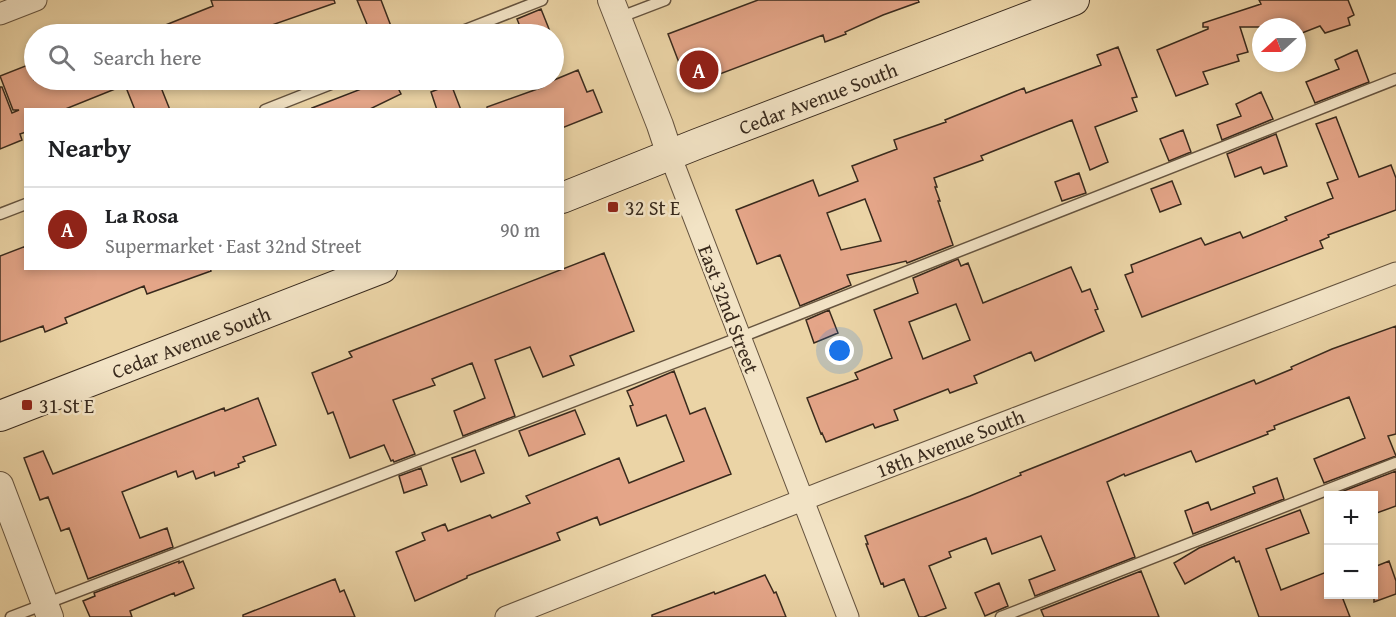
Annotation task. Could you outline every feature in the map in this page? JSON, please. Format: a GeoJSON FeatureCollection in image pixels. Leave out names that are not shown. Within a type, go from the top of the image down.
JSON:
{"type":"FeatureCollection","features":[{"type":"Feature","properties":{"kind":"main road","name":"Cedar Avenue South"},"geometry":{"type":"LineString","coordinates":[[564,197],[1074,0]]}},
{"type":"Feature","properties":{"kind":"main road","name":"Cedar Avenue South"},"geometry":{"type":"LineString","coordinates":[[0,416],[377,270]]}},
{"type":"Feature","properties":{"kind":"street"},"geometry":{"type":"LineString","coordinates":[[0,14],[36,0]]}},
{"type":"Feature","properties":{"kind":"street","name":"East 32nd Street"},"geometry":{"type":"LineString","coordinates":[[614,9],[848,617]]}},
{"type":"Feature","properties":{"kind":"street","name":"18th Avenue South"},"geometry":{"type":"LineString","coordinates":[[506,617],[803,500],[1396,273]]}},
{"type":"Feature","properties":{"kind":"street"},"geometry":{"type":"LineString","coordinates":[[0,485],[48,610]]}},
{"type":"Feature","properties":{"kind":"lane"},"geometry":{"type":"LineString","coordinates":[[481,24],[542,0]]}},
{"type":"Feature","properties":{"kind":"lane"},"geometry":{"type":"LineString","coordinates":[[614,9],[665,0]]}},
{"type":"Feature","properties":{"kind":"lane"},"geometry":{"type":"LineString","coordinates":[[11,617],[48,610],[1396,79]]}},
{"type":"Feature","properties":{"kind":"lane"},"geometry":{"type":"LineString","coordinates":[[270,108],[316,90]]}},
{"type":"Feature","properties":{"kind":"lane"},"geometry":{"type":"LineString","coordinates":[[0,214],[24,205]]}},
{"type":"Feature","properties":{"kind":"lane"},"geometry":{"type":"LineString","coordinates":[[1001,617],[1396,463]]}},
{"type":"Feature","properties":{"kind":"building"},"geometry":{"type":"Polygon","coordinates":[[[211,0],[334,0],[335,3],[275,24],[168,24],[213,6],[211,0]]]}},
{"type":"Feature","properties":{"kind":"building"},"geometry":{"type":"Polygon","coordinates":[[[357,0],[381,0],[390,24],[367,24],[357,0]]]}},
{"type":"Feature","properties":{"kind":"building"},"geometry":{"type":"Polygon","coordinates":[[[758,0],[918,0],[919,2],[883,15],[825,42],[823,35],[688,86],[668,34],[758,0]]]}},
{"type":"Feature","properties":{"kind":"building"},"geometry":{"type":"Polygon","coordinates":[[[1259,0],[1348,0],[1354,15],[1348,18],[1350,25],[1325,33],[1320,26],[1306,31],[1306,18],[1252,18],[1252,27],[1240,27],[1248,52],[1237,55],[1239,61],[1203,72],[1208,84],[1176,96],[1157,50],[1208,29],[1208,27],[1203,27],[1203,23],[1261,4],[1259,0]]]}},
{"type":"Feature","properties":{"kind":"building"},"geometry":{"type":"Polygon","coordinates":[[[541,9],[547,24],[519,24],[517,19],[541,9]]]}},
{"type":"Feature","properties":{"kind":"building"},"geometry":{"type":"Polygon","coordinates":[[[1118,47],[1137,97],[1132,98],[1137,111],[1095,127],[1108,162],[1090,170],[1072,120],[981,156],[983,160],[934,178],[940,201],[938,201],[953,245],[907,263],[906,261],[847,275],[851,285],[800,306],[780,255],[757,264],[736,210],[813,180],[819,196],[858,181],[852,166],[897,149],[894,140],[946,122],[945,120],[1024,88],[1026,93],[1101,65],[1097,55],[1118,47]],[[865,199],[827,213],[841,250],[881,241],[865,199]]]}},
{"type":"Feature","properties":{"kind":"building"},"geometry":{"type":"Polygon","coordinates":[[[1357,50],[1369,82],[1315,103],[1306,82],[1339,69],[1335,60],[1357,50]]]}},
{"type":"Feature","properties":{"kind":"building"},"geometry":{"type":"Polygon","coordinates":[[[24,67],[24,90],[113,90],[68,108],[24,108],[24,133],[20,134],[22,140],[0,149],[0,87],[2,87],[12,113],[19,110],[13,110],[0,76],[24,67]]]}},
{"type":"Feature","properties":{"kind":"building"},"geometry":{"type":"Polygon","coordinates":[[[578,70],[587,92],[593,90],[602,112],[564,127],[564,108],[487,108],[535,90],[564,90],[564,76],[578,70]]]}},
{"type":"Feature","properties":{"kind":"building"},"geometry":{"type":"Polygon","coordinates":[[[127,90],[162,90],[169,108],[134,108],[127,90]]]}},
{"type":"Feature","properties":{"kind":"building"},"geometry":{"type":"Polygon","coordinates":[[[359,90],[399,90],[401,94],[372,108],[312,108],[359,90]]]}},
{"type":"Feature","properties":{"kind":"building"},"geometry":{"type":"Polygon","coordinates":[[[453,90],[460,108],[436,108],[431,92],[453,90]]]}},
{"type":"Feature","properties":{"kind":"building"},"geometry":{"type":"Polygon","coordinates":[[[1261,92],[1273,119],[1222,140],[1217,125],[1241,116],[1236,104],[1261,92]]]}},
{"type":"Feature","properties":{"kind":"building"},"geometry":{"type":"Polygon","coordinates":[[[1336,117],[1359,177],[1391,165],[1396,178],[1396,210],[1328,235],[1329,237],[1320,241],[1323,248],[1142,317],[1125,275],[1133,272],[1131,265],[1201,238],[1205,245],[1240,232],[1243,238],[1287,220],[1285,217],[1333,198],[1327,183],[1338,179],[1316,124],[1336,117]]]}},
{"type":"Feature","properties":{"kind":"building"},"geometry":{"type":"Polygon","coordinates":[[[1183,130],[1191,152],[1169,161],[1160,139],[1183,130]]]}},
{"type":"Feature","properties":{"kind":"building"},"geometry":{"type":"Polygon","coordinates":[[[1276,134],[1287,166],[1264,174],[1261,167],[1235,177],[1227,154],[1276,134]]]}},
{"type":"Feature","properties":{"kind":"building"},"geometry":{"type":"Polygon","coordinates":[[[1079,173],[1086,193],[1062,201],[1055,182],[1079,173]]]}},
{"type":"Feature","properties":{"kind":"building"},"geometry":{"type":"Polygon","coordinates":[[[1172,181],[1181,204],[1160,212],[1151,189],[1172,181]]]}},
{"type":"Feature","properties":{"kind":"building"},"geometry":{"type":"Polygon","coordinates":[[[24,247],[24,270],[211,271],[147,294],[144,286],[65,318],[67,323],[45,332],[43,326],[0,342],[0,256],[24,247]]]}},
{"type":"Feature","properties":{"kind":"building"},"geometry":{"type":"Polygon","coordinates":[[[604,253],[634,331],[570,356],[574,365],[543,377],[530,347],[495,360],[515,416],[463,436],[454,411],[485,398],[472,363],[432,379],[435,385],[393,400],[415,454],[394,462],[391,461],[384,445],[350,458],[333,412],[328,414],[312,373],[352,357],[349,352],[604,253]]]}},
{"type":"Feature","properties":{"kind":"building"},"geometry":{"type":"Polygon","coordinates":[[[958,259],[961,266],[968,263],[983,303],[1071,267],[1082,292],[1090,289],[1098,309],[1095,310],[1104,331],[1035,361],[1031,352],[974,376],[977,383],[950,393],[948,389],[894,410],[898,420],[875,428],[873,424],[826,442],[807,398],[858,379],[855,373],[892,358],[874,310],[918,293],[913,278],[958,259]],[[956,304],[909,322],[923,359],[970,340],[956,304]]]}},
{"type":"Feature","properties":{"kind":"building"},"geometry":{"type":"Polygon","coordinates":[[[829,310],[838,333],[814,343],[806,320],[829,310]]]}},
{"type":"Feature","properties":{"kind":"building"},"geometry":{"type":"Polygon","coordinates":[[[1396,326],[1396,434],[1388,436],[1396,456],[1324,483],[1314,459],[1365,438],[1349,397],[1274,426],[1275,429],[1267,432],[1268,434],[1196,462],[1191,451],[1107,482],[1135,557],[1035,596],[1029,580],[1055,570],[1041,536],[992,554],[986,538],[949,552],[951,557],[929,566],[946,608],[924,617],[919,617],[904,579],[884,587],[883,583],[881,584],[865,536],[970,496],[1021,475],[1020,473],[1254,380],[1256,384],[1332,349],[1396,326]]]}},
{"type":"Feature","properties":{"kind":"building"},"geometry":{"type":"Polygon","coordinates":[[[674,371],[690,414],[705,408],[731,474],[600,525],[597,517],[557,533],[560,540],[467,576],[467,578],[415,601],[396,552],[425,540],[422,533],[445,524],[448,531],[490,515],[492,518],[530,503],[526,496],[619,458],[629,483],[684,461],[666,415],[637,426],[630,406],[633,405],[627,391],[674,371]]]}},
{"type":"Feature","properties":{"kind":"building"},"geometry":{"type":"Polygon","coordinates":[[[258,398],[276,445],[243,457],[245,461],[238,464],[239,467],[215,476],[214,472],[196,479],[193,471],[178,477],[176,471],[122,492],[140,538],[167,528],[173,547],[88,579],[69,528],[61,531],[48,497],[40,500],[24,458],[43,451],[53,474],[224,408],[225,411],[258,398]]]}},
{"type":"Feature","properties":{"kind":"building"},"geometry":{"type":"Polygon","coordinates":[[[575,410],[585,434],[529,456],[519,431],[575,410]]]}},
{"type":"Feature","properties":{"kind":"building"},"geometry":{"type":"Polygon","coordinates":[[[475,450],[484,473],[461,482],[452,458],[475,450]]]}},
{"type":"Feature","properties":{"kind":"building"},"geometry":{"type":"Polygon","coordinates":[[[421,468],[427,485],[404,493],[399,476],[421,468]]]}},
{"type":"Feature","properties":{"kind":"building"},"geometry":{"type":"Polygon","coordinates":[[[1396,471],[1396,506],[1378,513],[1378,491],[1344,491],[1396,471]]]}},
{"type":"Feature","properties":{"kind":"building"},"geometry":{"type":"Polygon","coordinates":[[[1277,478],[1284,499],[1193,534],[1185,511],[1208,502],[1211,510],[1255,493],[1253,487],[1277,478]]]}},
{"type":"Feature","properties":{"kind":"building"},"geometry":{"type":"Polygon","coordinates":[[[1300,510],[1309,533],[1266,549],[1281,590],[1324,573],[1324,599],[1343,599],[1350,617],[1259,617],[1239,561],[1236,562],[1234,557],[1185,584],[1174,563],[1199,548],[1300,510]]]}},
{"type":"Feature","properties":{"kind":"building"},"geometry":{"type":"Polygon","coordinates":[[[179,561],[179,563],[183,561],[194,588],[175,596],[174,593],[130,611],[132,617],[90,617],[83,601],[95,596],[94,593],[179,561]]]}},
{"type":"Feature","properties":{"kind":"building"},"geometry":{"type":"Polygon","coordinates":[[[1389,561],[1396,581],[1396,594],[1374,602],[1374,599],[1378,599],[1378,565],[1389,561]]]}},
{"type":"Feature","properties":{"kind":"building"},"geometry":{"type":"Polygon","coordinates":[[[1141,571],[1159,617],[1044,617],[1041,610],[1141,571]]]}},
{"type":"Feature","properties":{"kind":"building"},"geometry":{"type":"Polygon","coordinates":[[[765,575],[774,593],[776,592],[786,617],[652,617],[652,615],[765,575]]]}},
{"type":"Feature","properties":{"kind":"building"},"geometry":{"type":"Polygon","coordinates":[[[335,579],[340,592],[344,590],[355,617],[243,617],[243,615],[335,579]]]}},
{"type":"Feature","properties":{"kind":"building"},"geometry":{"type":"Polygon","coordinates":[[[999,583],[1008,606],[985,616],[975,593],[999,583]]]}},
{"type":"Feature","properties":{"kind":"place","name":"La Rosa"},"geometry":{"type":"Point","coordinates":[699,70]}},
{"type":"Feature","properties":{"kind":"place","name":"32 St E"},"geometry":{"type":"Point","coordinates":[613,207]}},
{"type":"Feature","properties":{"kind":"place","name":"31 St E"},"geometry":{"type":"Point","coordinates":[27,405]}}]}
